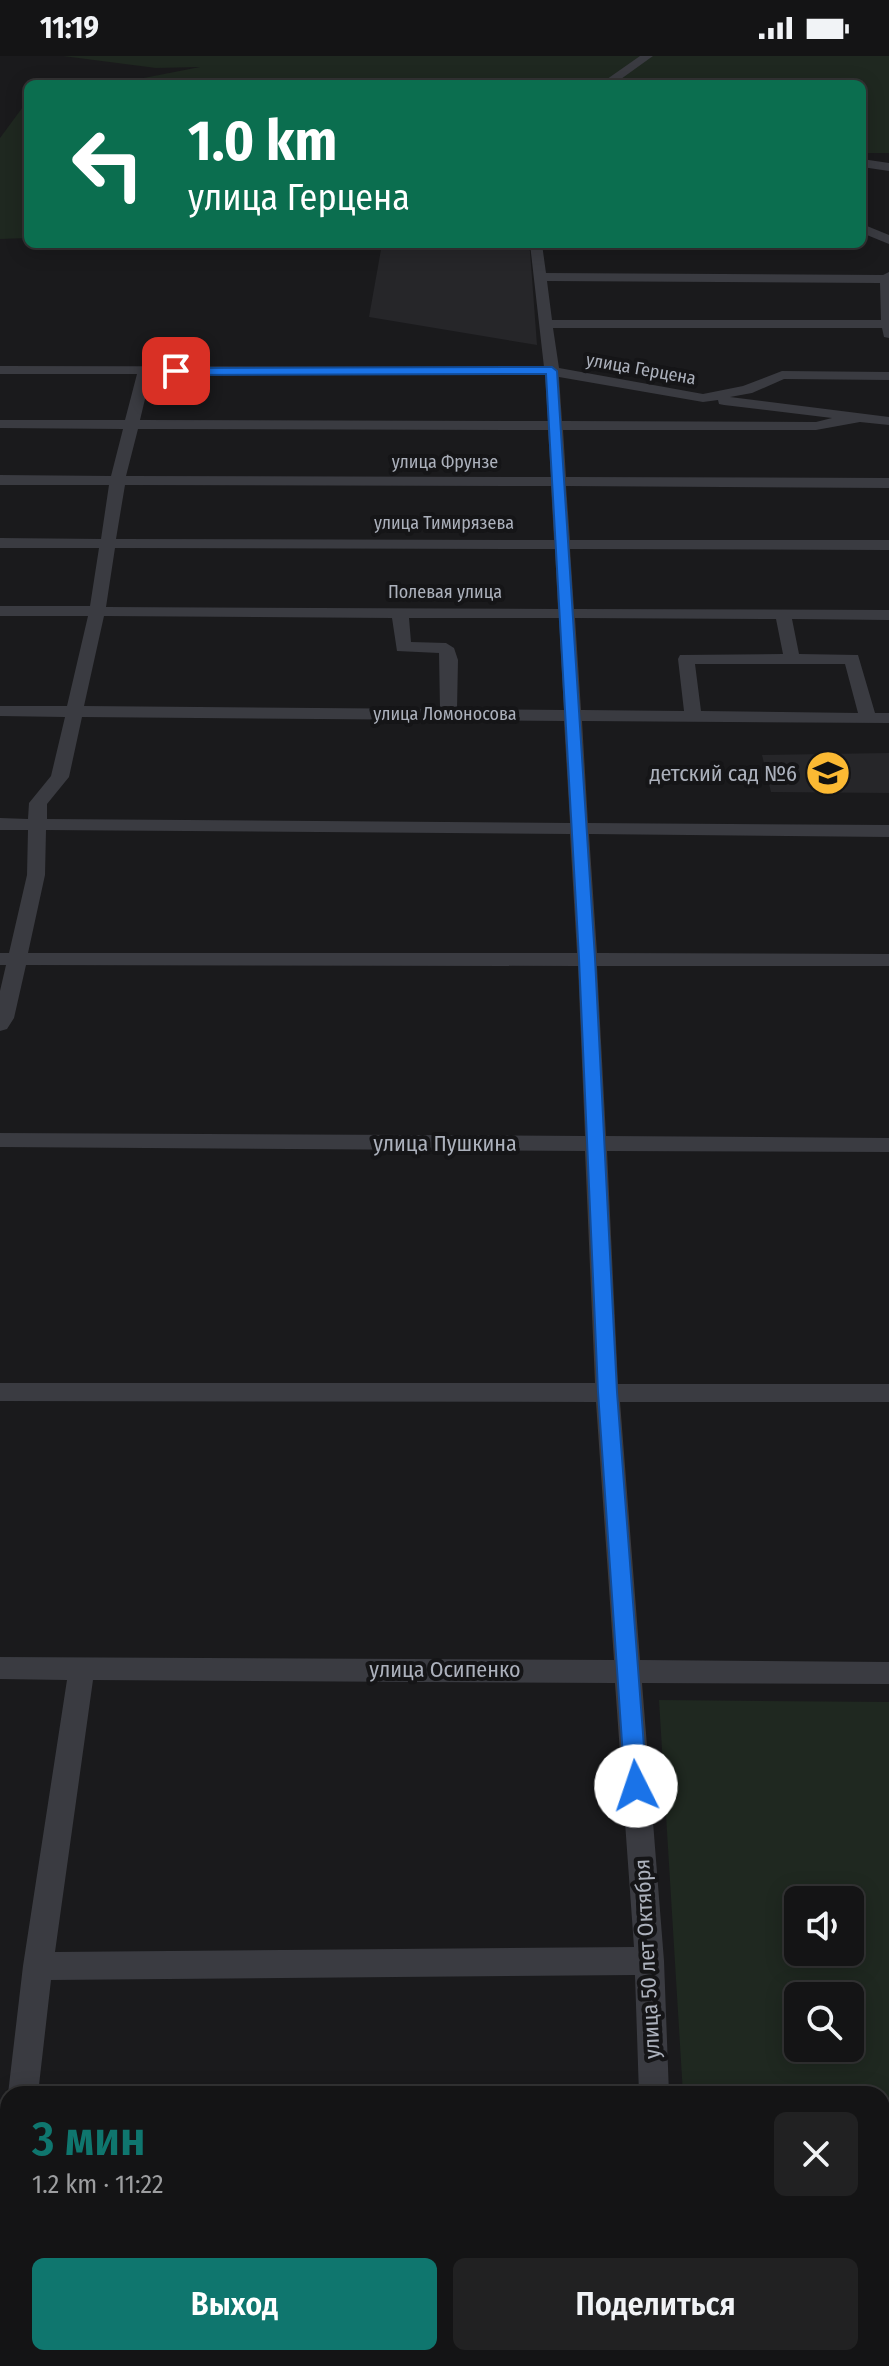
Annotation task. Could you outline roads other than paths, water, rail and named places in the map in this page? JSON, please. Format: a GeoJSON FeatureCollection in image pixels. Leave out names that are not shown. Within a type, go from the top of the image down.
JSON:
{"type":"FeatureCollection","features":[{"type":"Feature","properties":{"kind":"street"},"geometry":{"type":"LineString","coordinates":[[612,80],[647,56]]}},
{"type":"Feature","properties":{"kind":"street"},"geometry":{"type":"LineString","coordinates":[[866,164],[889,167]]}},
{"type":"Feature","properties":{"kind":"street"},"geometry":{"type":"LineString","coordinates":[[868,229],[889,240]]}},
{"type":"Feature","properties":{"kind":"street","name":"улица 50 лет Октября"},"geometry":{"type":"LineString","coordinates":[[537,248],[552,371],[556,482],[587,958],[607,1392],[649,1961],[654,2086]]}},
{"type":"Feature","properties":{"kind":"street"},"geometry":{"type":"LineString","coordinates":[[541,277],[887,278],[889,327],[548,324]]}},
{"type":"Feature","properties":{"kind":"street","name":"улица Герцена"},"geometry":{"type":"LineString","coordinates":[[0,370],[552,371],[703,398],[747,390],[782,375],[889,376]]}},
{"type":"Feature","properties":{"kind":"street"},"geometry":{"type":"LineString","coordinates":[[0,1024],[4,1018],[8,958],[36,875],[38,803],[60,777],[97,611],[118,479],[145,371]]}},
{"type":"Feature","properties":{"kind":"street"},"geometry":{"type":"LineString","coordinates":[[703,398],[889,421]]}},
{"type":"Feature","properties":{"kind":"street"},"geometry":{"type":"LineString","coordinates":[[0,424],[816,426],[863,417]]}},
{"type":"Feature","properties":{"kind":"street","name":"улица Фрунзе"},"geometry":{"type":"LineString","coordinates":[[0,480],[889,483]]}},
{"type":"Feature","properties":{"kind":"street","name":"улица Тимирязева"},"geometry":{"type":"LineString","coordinates":[[0,543],[889,545]]}},
{"type":"Feature","properties":{"kind":"street","name":"Полевая улица"},"geometry":{"type":"LineString","coordinates":[[0,611],[889,615]]}},
{"type":"Feature","properties":{"kind":"street"},"geometry":{"type":"LineString","coordinates":[[400,612],[403,647],[446,648],[450,660],[448,714]]}},
{"type":"Feature","properties":{"kind":"street"},"geometry":{"type":"LineString","coordinates":[[783,614],[792,659]]}},
{"type":"Feature","properties":{"kind":"street"},"geometry":{"type":"LineString","coordinates":[[693,716],[686,659],[852,659],[868,718]]}},
{"type":"Feature","properties":{"kind":"street","name":"улица Ломоносова"},"geometry":{"type":"LineString","coordinates":[[0,711],[889,718]]}},
{"type":"Feature","properties":{"kind":"street"},"geometry":{"type":"LineString","coordinates":[[0,824],[889,831]]}},
{"type":"Feature","properties":{"kind":"street"},"geometry":{"type":"LineString","coordinates":[[8,958],[889,960]]}},
{"type":"Feature","properties":{"kind":"street","name":"улица Пушкина"},"geometry":{"type":"LineString","coordinates":[[0,1140],[889,1145]]}},
{"type":"Feature","properties":{"kind":"street"},"geometry":{"type":"LineString","coordinates":[[0,1392],[889,1393]]}},
{"type":"Feature","properties":{"kind":"street","name":"улица Осипенко"},"geometry":{"type":"LineString","coordinates":[[0,1668],[889,1673]]}},
{"type":"Feature","properties":{"kind":"street"},"geometry":{"type":"LineString","coordinates":[[24,2086],[38,1966],[82,1668]]}},
{"type":"Feature","properties":{"kind":"street"},"geometry":{"type":"LineString","coordinates":[[38,1966],[649,1961]]}},
{"type":"Feature","properties":{"kind":"place","name":"детский сад №6"},"geometry":{"type":"Point","coordinates":[828,773]}}]}
